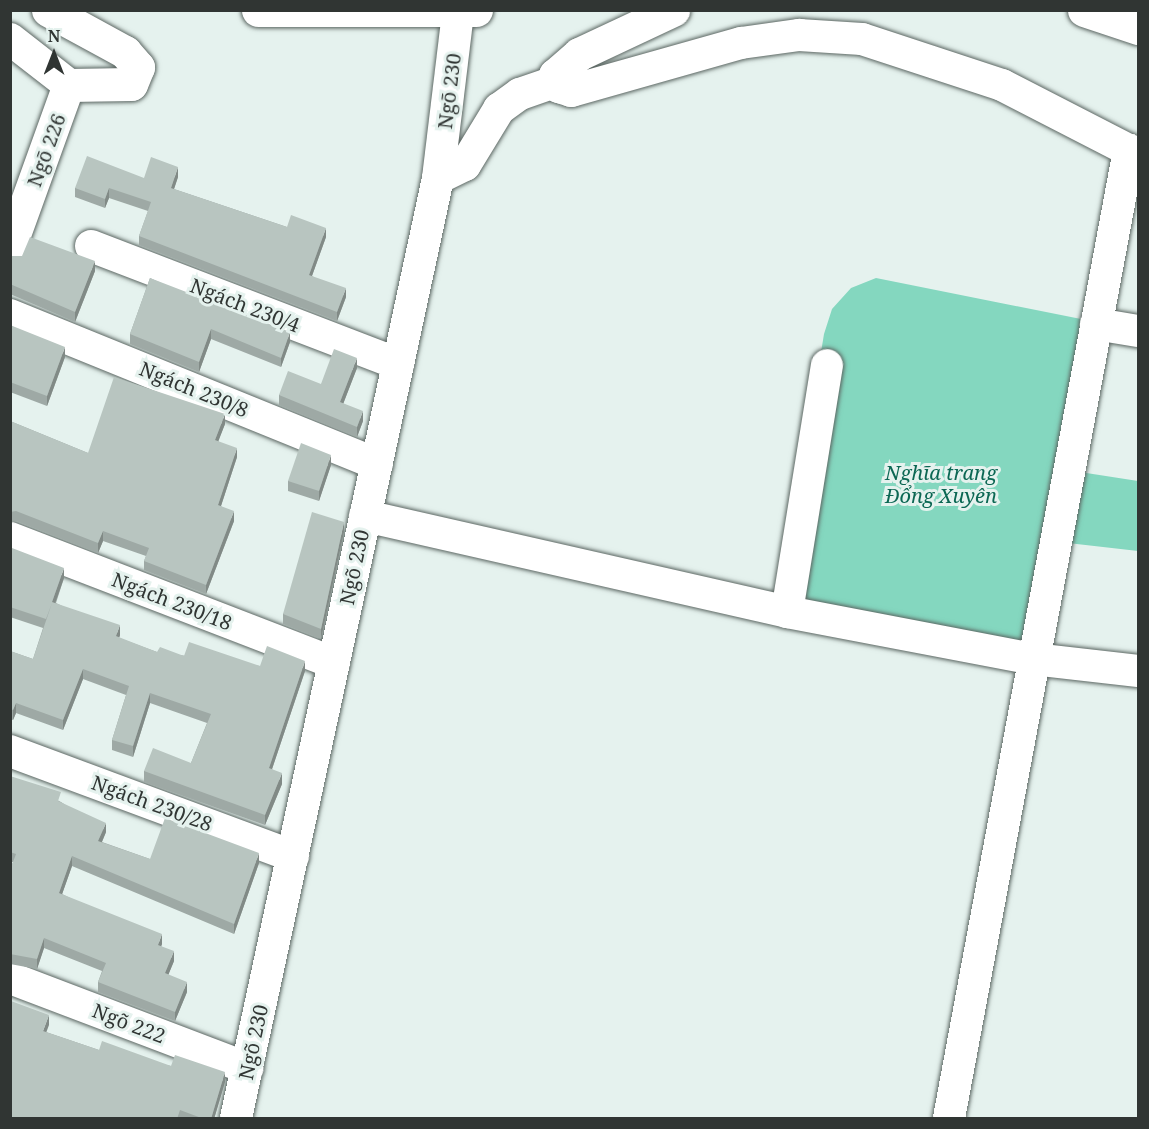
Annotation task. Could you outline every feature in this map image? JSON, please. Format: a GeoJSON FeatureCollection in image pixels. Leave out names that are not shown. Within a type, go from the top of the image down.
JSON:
{"type":"FeatureCollection","features":[{"type":"Feature","properties":{"kind":"main road"},"geometry":{"type":"LineString","coordinates":[[48,10],[125,52],[138,67],[131,84],[69,85]]}},
{"type":"Feature","properties":{"kind":"main road"},"geometry":{"type":"LineString","coordinates":[[258,10],[467,12]]}},
{"type":"Feature","properties":{"kind":"main road"},"geometry":{"type":"LineString","coordinates":[[555,79],[579,54],[673,10]]}},
{"type":"Feature","properties":{"kind":"main road"},"geometry":{"type":"LineString","coordinates":[[1084,10],[1138,27]]}},
{"type":"Feature","properties":{"kind":"main road"},"geometry":{"type":"LineString","coordinates":[[1117,10],[1138,27]]}},
{"type":"Feature","properties":{"kind":"street","name":"Ngõ 230"},"geometry":{"type":"LineString","coordinates":[[236,1119],[438,178],[467,12]]}},
{"type":"Feature","properties":{"kind":"street"},"geometry":{"type":"LineString","coordinates":[[438,178],[465,165],[499,109],[520,94],[555,79],[571,91],[741,43],[828,34],[926,56],[991,81],[1134,152],[1096,324],[949,1119]]}},
{"type":"Feature","properties":{"kind":"street"},"geometry":{"type":"LineString","coordinates":[[10,39],[69,85]]}},
{"type":"Feature","properties":{"kind":"street","name":"Ngõ 226"},"geometry":{"type":"LineString","coordinates":[[10,249],[69,85]]}},
{"type":"Feature","properties":{"kind":"street","name":"Ngách 230/4"},"geometry":{"type":"LineString","coordinates":[[91,246],[398,364]]}},
{"type":"Feature","properties":{"kind":"street","name":"Ngách 230/8"},"geometry":{"type":"LineString","coordinates":[[10,315],[377,464]]}},
{"type":"Feature","properties":{"kind":"street"},"geometry":{"type":"LineString","coordinates":[[1096,324],[1138,331]]}},
{"type":"Feature","properties":{"kind":"street"},"geometry":{"type":"LineString","coordinates":[[787,612],[827,365]]}},
{"type":"Feature","properties":{"kind":"street"},"geometry":{"type":"LineString","coordinates":[[365,516],[787,612],[1033,659],[1138,671]]}},
{"type":"Feature","properties":{"kind":"street","name":"Ngách 230/18"},"geometry":{"type":"LineString","coordinates":[[10,538],[334,663]]}},
{"type":"Feature","properties":{"kind":"street","name":"Ngách 230/28"},"geometry":{"type":"LineString","coordinates":[[10,751],[293,856]]}},
{"type":"Feature","properties":{"kind":"street","name":"Ngõ 222"},"geometry":{"type":"LineString","coordinates":[[10,978],[247,1068]]}},
{"type":"Feature","properties":{"kind":"green space","name":"Nghĩa trang Đổng Xuyên"},"geometry":{"type":"Polygon","coordinates":[[[876,278],[1081,319],[1097,335],[1080,472],[1138,481],[1138,551],[1068,543],[1040,650],[781,596],[824,334],[832,309],[851,288],[876,278]]]}},
{"type":"Feature","properties":{"kind":"building"},"geometry":{"type":"Polygon","coordinates":[[[87,156],[144,178],[151,157],[178,167],[171,188],[287,227],[291,215],[326,228],[309,275],[346,288],[337,312],[139,236],[151,202],[109,188],[105,199],[75,188],[87,156]]]}},
{"type":"Feature","properties":{"kind":"building"},"geometry":{"type":"Polygon","coordinates":[[[30,237],[95,261],[75,312],[10,284],[10,256],[22,256],[30,237]]]}},
{"type":"Feature","properties":{"kind":"building"},"geometry":{"type":"Polygon","coordinates":[[[150,278],[290,332],[281,358],[211,329],[199,362],[130,334],[150,278]]]}},
{"type":"Feature","properties":{"kind":"building"},"geometry":{"type":"Polygon","coordinates":[[[10,325],[65,347],[47,396],[10,382],[10,325]]]}},
{"type":"Feature","properties":{"kind":"building"},"geometry":{"type":"Polygon","coordinates":[[[334,349],[357,358],[340,402],[363,411],[357,427],[279,395],[288,371],[321,384],[334,349]]]}},
{"type":"Feature","properties":{"kind":"building"},"geometry":{"type":"Polygon","coordinates":[[[114,377],[225,414],[215,440],[237,448],[218,505],[234,511],[206,585],[144,561],[149,548],[103,531],[98,543],[16,511],[10,512],[10,421],[88,453],[114,377]]]}},
{"type":"Feature","properties":{"kind":"building"},"geometry":{"type":"Polygon","coordinates":[[[301,443],[331,455],[319,491],[288,481],[301,443]]]}},
{"type":"Feature","properties":{"kind":"building"},"geometry":{"type":"Polygon","coordinates":[[[312,512],[344,522],[321,629],[283,614],[312,512]]]}},
{"type":"Feature","properties":{"kind":"building"},"geometry":{"type":"Polygon","coordinates":[[[12,548],[64,568],[52,602],[120,625],[116,636],[157,652],[160,647],[184,656],[189,642],[260,666],[267,646],[305,661],[269,768],[282,773],[265,815],[144,771],[153,748],[191,763],[211,714],[150,693],[133,746],[112,740],[129,686],[83,669],[63,720],[16,703],[13,710],[10,709],[10,651],[33,659],[52,603],[46,619],[10,607],[10,551],[12,548]]]}},
{"type":"Feature","properties":{"kind":"building"},"geometry":{"type":"Polygon","coordinates":[[[10,776],[61,792],[58,801],[106,823],[98,841],[150,859],[165,818],[259,853],[234,924],[72,856],[59,893],[162,934],[158,945],[174,951],[165,973],[187,982],[175,1012],[98,982],[106,963],[44,938],[37,959],[10,954],[10,870],[16,854],[10,852],[10,776]]]}},
{"type":"Feature","properties":{"kind":"building"},"geometry":{"type":"Polygon","coordinates":[[[11,1001],[49,1015],[43,1031],[99,1050],[102,1041],[171,1066],[175,1055],[225,1072],[211,1119],[204,1119],[180,1110],[177,1119],[10,1119],[11,1001]]]}}]}
